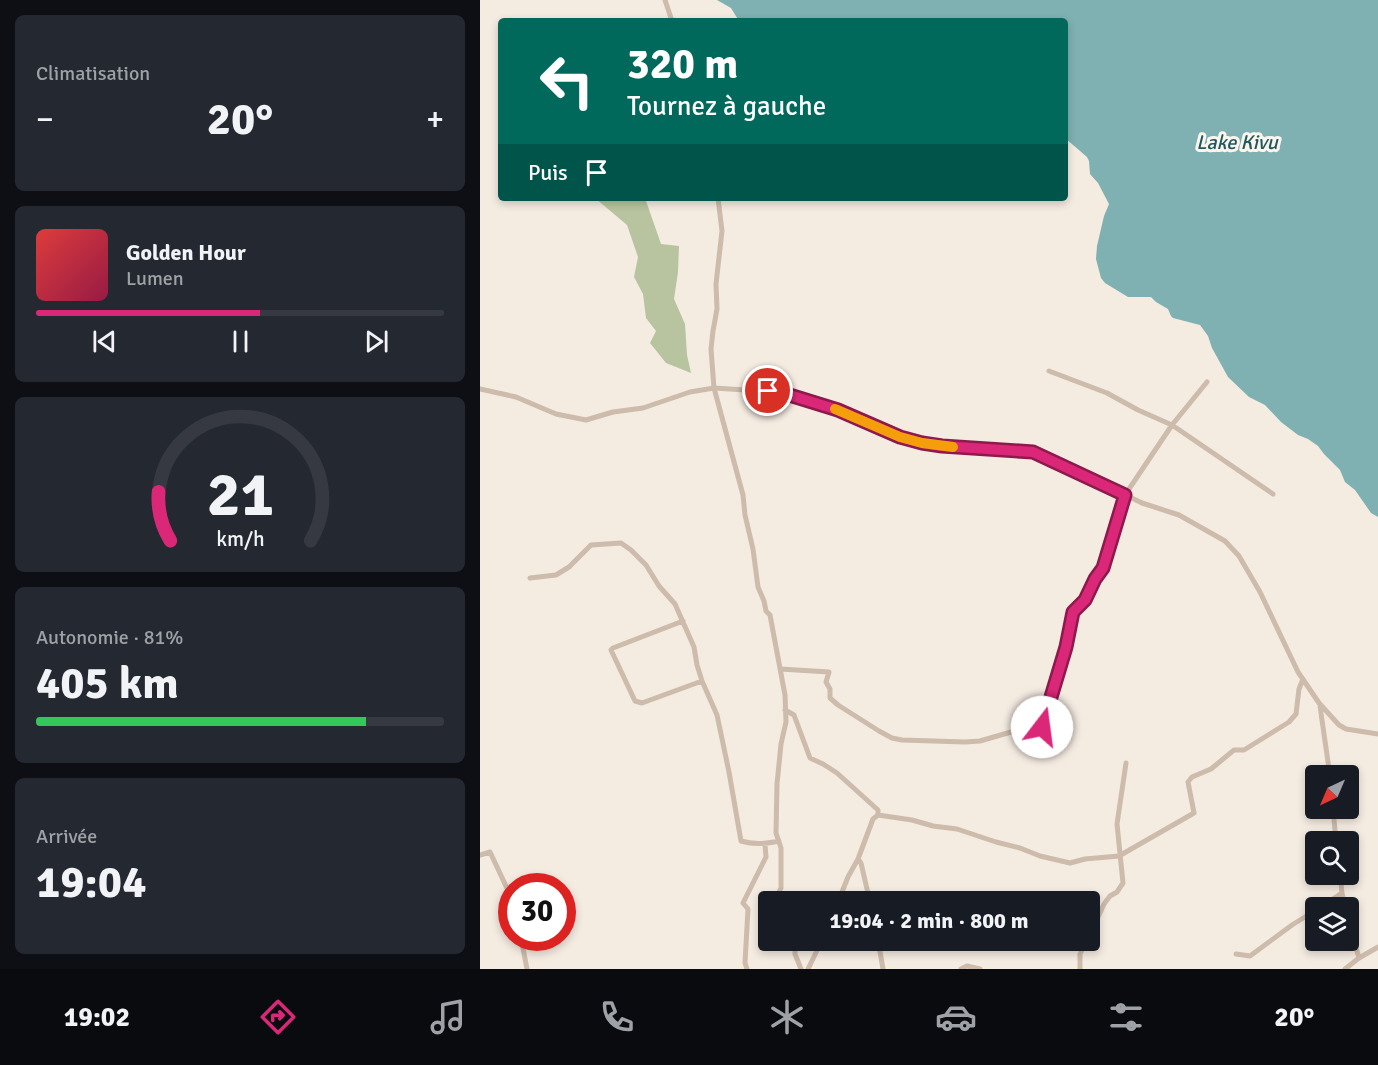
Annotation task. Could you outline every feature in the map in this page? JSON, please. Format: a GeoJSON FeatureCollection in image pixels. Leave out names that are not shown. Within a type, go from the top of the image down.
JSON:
{"type":"FeatureCollection","features":[{"type":"Feature","properties":{"kind":"street"},"geometry":{"type":"LineString","coordinates":[[665,0],[671,18]]}},
{"type":"Feature","properties":{"kind":"street"},"geometry":{"type":"LineString","coordinates":[[718,201],[722,231],[716,284],[717,309],[711,349],[714,388],[743,495],[758,587],[766,611],[770,615],[785,695],[786,722],[777,784],[776,833],[781,848],[780,891]]}},
{"type":"Feature","properties":{"kind":"street"},"geometry":{"type":"LineString","coordinates":[[1049,371],[1107,393],[1172,425],[1274,494]]}},
{"type":"Feature","properties":{"kind":"street"},"geometry":{"type":"LineString","coordinates":[[780,669],[829,672],[826,682],[830,689],[830,698],[854,716],[892,738],[965,742],[980,741],[1011,732],[1041,729],[1066,647],[1073,612],[1085,600],[1103,568],[1125,495],[1172,425],[1207,382]]}},
{"type":"Feature","properties":{"kind":"street"},"geometry":{"type":"LineString","coordinates":[[480,389],[516,396],[556,414],[586,420],[613,412],[643,408],[690,392],[714,388],[768,391],[783,393],[838,410],[900,437],[922,443],[1033,452],[1142,503],[1179,515],[1213,533],[1232,547],[1260,592],[1298,672],[1319,703],[1339,725],[1346,729],[1378,734]]}},
{"type":"Feature","properties":{"kind":"street"},"geometry":{"type":"LineString","coordinates":[[530,578],[556,575],[569,567],[591,545],[621,543],[646,565],[659,586],[675,604],[694,647],[702,681],[717,715],[741,841],[750,844],[779,841]]}},
{"type":"Feature","properties":{"kind":"street"},"geometry":{"type":"LineString","coordinates":[[683,621],[611,650],[635,701],[642,703],[702,681]]}},
{"type":"Feature","properties":{"kind":"street"},"geometry":{"type":"LineString","coordinates":[[842,891],[858,859],[873,819],[878,815],[957,829],[1057,861],[1070,863],[1085,859],[1119,856],[1194,813],[1188,782],[1192,777],[1208,770],[1234,750],[1244,750],[1289,722],[1296,714],[1299,689],[1303,679]]}},
{"type":"Feature","properties":{"kind":"street"},"geometry":{"type":"LineString","coordinates":[[1319,703],[1329,765]]}},
{"type":"Feature","properties":{"kind":"street"},"geometry":{"type":"LineString","coordinates":[[785,710],[794,715],[810,758],[837,773],[876,807],[878,815]]}},
{"type":"Feature","properties":{"kind":"street"},"geometry":{"type":"LineString","coordinates":[[1100,913],[1110,896],[1118,892],[1123,884],[1117,824],[1126,763]]}},
{"type":"Feature","properties":{"kind":"street"},"geometry":{"type":"LineString","coordinates":[[747,969],[745,963],[748,909],[743,903],[766,857],[765,844]]}},
{"type":"Feature","properties":{"kind":"street"},"geometry":{"type":"LineString","coordinates":[[480,855],[490,852],[500,873]]}},
{"type":"Feature","properties":{"kind":"street"},"geometry":{"type":"LineString","coordinates":[[858,859],[868,891]]}},
{"type":"Feature","properties":{"kind":"street"},"geometry":{"type":"LineString","coordinates":[[1341,885],[1343,897]]}},
{"type":"Feature","properties":{"kind":"street"},"geometry":{"type":"LineString","coordinates":[[1336,897],[1342,893]]}},
{"type":"Feature","properties":{"kind":"street"},"geometry":{"type":"LineString","coordinates":[[1236,954],[1250,956],[1305,917]]}},
{"type":"Feature","properties":{"kind":"street"},"geometry":{"type":"LineString","coordinates":[[1345,969],[1378,948]]}},
{"type":"Feature","properties":{"kind":"street"},"geometry":{"type":"LineString","coordinates":[[524,951],[527,969]]}},
{"type":"Feature","properties":{"kind":"street"},"geometry":{"type":"LineString","coordinates":[[795,951],[801,969]]}},
{"type":"Feature","properties":{"kind":"street"},"geometry":{"type":"LineString","coordinates":[[808,969],[817,951]]}},
{"type":"Feature","properties":{"kind":"street"},"geometry":{"type":"LineString","coordinates":[[880,951],[884,969]]}},
{"type":"Feature","properties":{"kind":"street"},"geometry":{"type":"LineString","coordinates":[[1080,969],[1082,951]]}},
{"type":"Feature","properties":{"kind":"street"},"geometry":{"type":"LineString","coordinates":[[1357,951],[1359,958]]}},
{"type":"Feature","properties":{"kind":"street"},"geometry":{"type":"LineString","coordinates":[[961,969],[967,966],[980,969]]}},
{"type":"Feature","properties":{"kind":"green space"},"geometry":{"type":"Polygon","coordinates":[[[599,201],[646,201],[661,244],[679,246],[674,299],[685,324],[691,373],[666,363],[650,343],[656,331],[646,318],[643,294],[634,277],[638,257],[627,225],[599,201]]]}},
{"type":"Feature","properties":{"kind":"water","name":"Lake Kivu"},"geometry":{"type":"Polygon","coordinates":[[[717,0],[1378,0],[1378,517],[1371,513],[1355,490],[1345,482],[1340,470],[1318,446],[1281,422],[1265,405],[1249,397],[1228,377],[1208,336],[1200,325],[1173,318],[1168,309],[1151,297],[1128,297],[1101,278],[1096,259],[1097,246],[1109,204],[1098,183],[1090,174],[1087,157],[1068,141],[1068,18],[737,18],[731,8],[717,0]]]}},
{"type":"Feature","properties":{"kind":"slow traffic"},"geometry":{"type":"LineString","coordinates":[[835,409],[900,437],[922,443],[953,447]]}},
{"type":"Feature","properties":{"kind":"route"},"geometry":{"type":"LineString","coordinates":[[768,391],[783,393],[838,410],[900,437],[922,443],[1039,453],[1125,495],[1103,568],[1085,600],[1073,612],[1066,647],[1042,727]]}}]}
